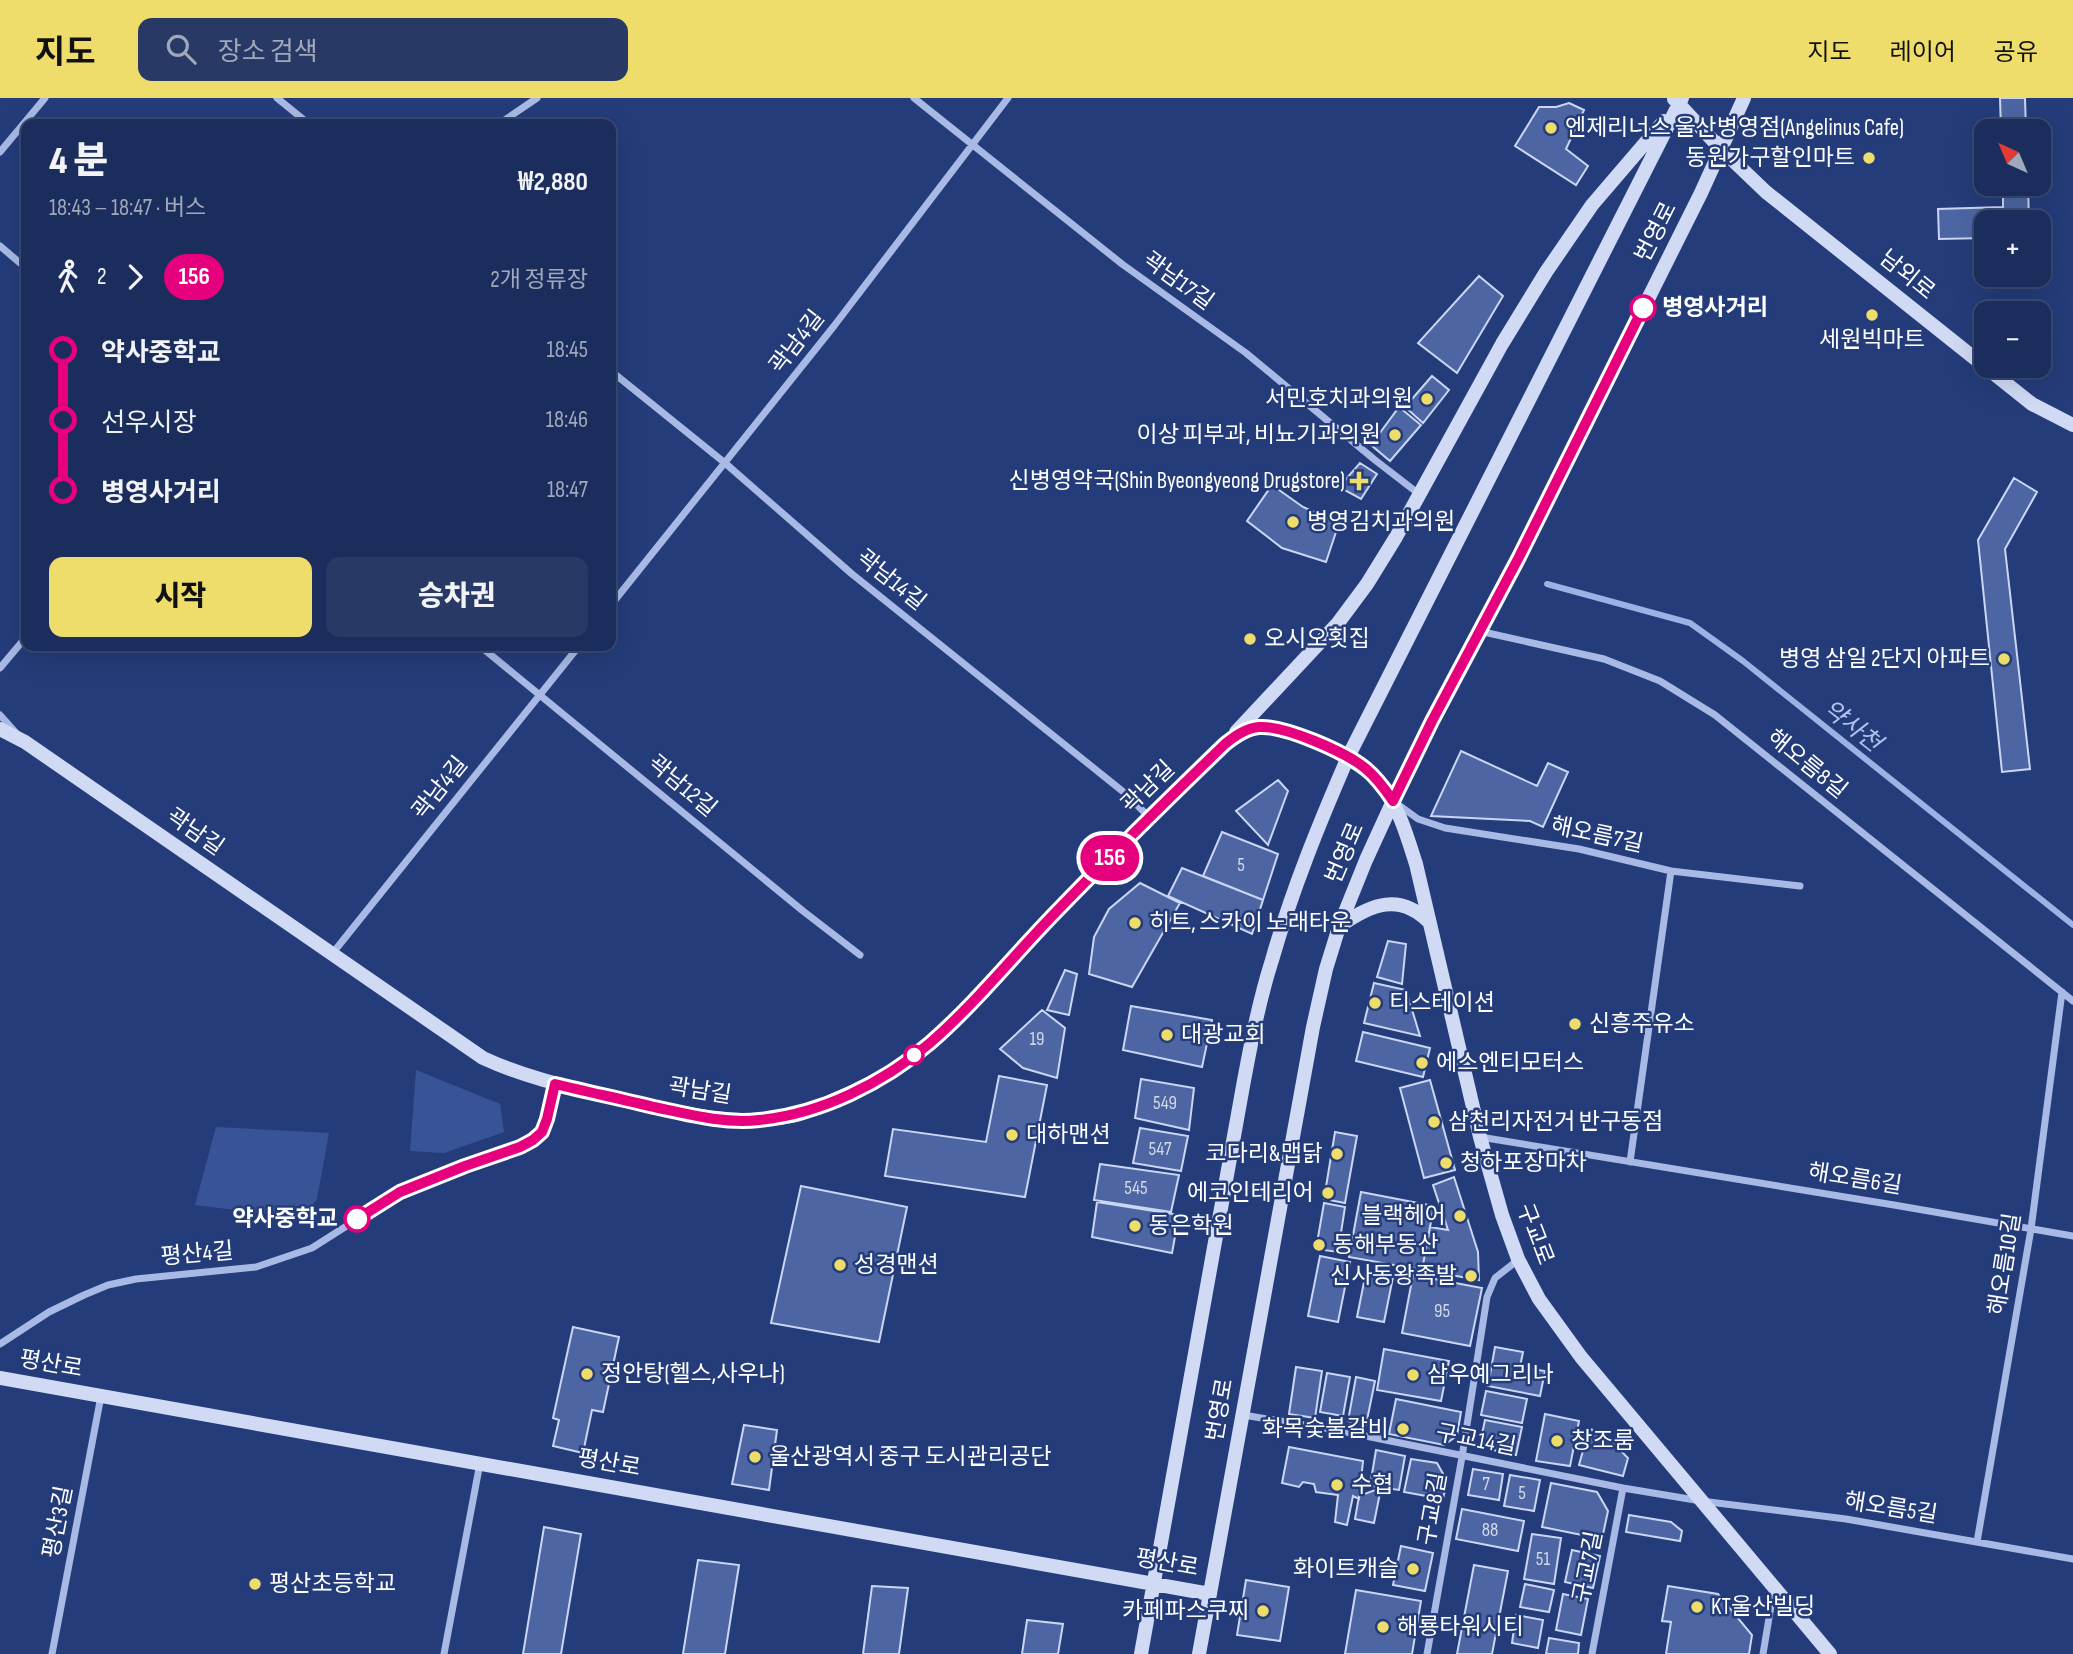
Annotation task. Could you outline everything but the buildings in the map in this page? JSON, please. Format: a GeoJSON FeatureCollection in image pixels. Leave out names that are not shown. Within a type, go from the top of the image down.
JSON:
{"type":"FeatureCollection","features":[{"type":"Feature","properties":{"kind":"main road","name":"번영로"},"geometry":{"type":"LineString","coordinates":[[1199,1654],[1313,1027],[1339,927],[1393,801],[1677,242],[1744,98]]}},
{"type":"Feature","properties":{"kind":"main road","name":"번영로"},"geometry":{"type":"LineString","coordinates":[[1141,1654],[1256,1016],[1289,905],[1348,757],[1678,100]]}},
{"type":"Feature","properties":{"kind":"main road","name":"남외로"},"geometry":{"type":"LineString","coordinates":[[1678,100],[1721,149],[1766,192],[2032,404],[2073,425]]}},
{"type":"Feature","properties":{"kind":"main road"},"geometry":{"type":"LineString","coordinates":[[1225,744],[1338,623],[1367,584],[1502,344],[1546,272],[1592,205],[1678,100]]}},
{"type":"Feature","properties":{"kind":"main road","name":"곽남길"},"geometry":{"type":"LineString","coordinates":[[0,729],[24,742],[483,1058],[505,1069],[555,1084],[706,1118],[756,1121],[793,1115],[865,1087],[930,1043],[1150,818],[1225,744],[1240,733],[1256,727],[1272,727],[1348,757]]}},
{"type":"Feature","properties":{"kind":"main road","name":"구교로"},"geometry":{"type":"LineString","coordinates":[[1348,757],[1365,768],[1380,783],[1393,801],[1405,830],[1416,864],[1480,1137],[1502,1215],[1518,1259],[1539,1299],[1581,1357],[1830,1654]]}},
{"type":"Feature","properties":{"kind":"main road"},"geometry":{"type":"LineString","coordinates":[[1339,927],[1378,905],[1391,904],[1414,909],[1430,923]]}},
{"type":"Feature","properties":{"kind":"main road","name":"평산로"},"geometry":{"type":"LineString","coordinates":[[0,1378],[1210,1594]]}},
{"type":"Feature","properties":{"kind":"street"},"geometry":{"type":"LineString","coordinates":[[28,119],[46,98]]}},
{"type":"Feature","properties":{"kind":"street"},"geometry":{"type":"LineString","coordinates":[[277,98],[303,119]]}},
{"type":"Feature","properties":{"kind":"street"},"geometry":{"type":"LineString","coordinates":[[506,119],[537,98]]}},
{"type":"Feature","properties":{"kind":"street","name":"곽남17길"},"geometry":{"type":"LineString","coordinates":[[914,98],[1122,264],[1246,353],[1419,494]]}},
{"type":"Feature","properties":{"kind":"street","name":"곽남4길"},"geometry":{"type":"LineString","coordinates":[[616,600],[834,327],[1008,98]]}},
{"type":"Feature","properties":{"kind":"street"},"geometry":{"type":"LineString","coordinates":[[0,152],[21,127]]}},
{"type":"Feature","properties":{"kind":"street"},"geometry":{"type":"LineString","coordinates":[[0,246],[21,264]]}},
{"type":"Feature","properties":{"kind":"street","name":"곽남14길"},"geometry":{"type":"LineString","coordinates":[[616,375],[724,463],[852,574],[1126,793],[1150,818]]}},
{"type":"Feature","properties":{"kind":"street","name":"해오름8길"},"geometry":{"type":"LineString","coordinates":[[1479,631],[1604,659],[1660,681],[1715,715],[2073,1001]]}},
{"type":"Feature","properties":{"kind":"street"},"geometry":{"type":"LineString","coordinates":[[0,668],[21,643]]}},
{"type":"Feature","properties":{"kind":"street","name":"곽남12길"},"geometry":{"type":"LineString","coordinates":[[486,651],[860,955]]}},
{"type":"Feature","properties":{"kind":"street","name":"곽남4길"},"geometry":{"type":"LineString","coordinates":[[332,955],[575,651]]}},
{"type":"Feature","properties":{"kind":"street"},"geometry":{"type":"LineString","coordinates":[[0,715],[24,742]]}},
{"type":"Feature","properties":{"kind":"street","name":"해오름7길"},"geometry":{"type":"LineString","coordinates":[[1393,801],[1418,819],[1445,828],[1579,849],[1671,871],[1800,886]]}},
{"type":"Feature","properties":{"kind":"street"},"geometry":{"type":"LineString","coordinates":[[1630,1162],[1671,871]]}},
{"type":"Feature","properties":{"kind":"street","name":"해오름10길"},"geometry":{"type":"LineString","coordinates":[[1977,1542],[2031,1229],[2062,992]]}},
{"type":"Feature","properties":{"kind":"street","name":"평산4길"},"geometry":{"type":"LineString","coordinates":[[0,1344],[50,1312],[108,1286],[135,1279],[256,1267],[312,1248],[400,1192],[533,1140],[542,1132],[555,1084]]}},
{"type":"Feature","properties":{"kind":"street","name":"해오름6길"},"geometry":{"type":"LineString","coordinates":[[1480,1137],[2073,1236]]}},
{"type":"Feature","properties":{"kind":"street","name":"구교8길"},"geometry":{"type":"LineString","coordinates":[[1427,1654],[1487,1297],[1495,1278],[1518,1259]]}},
{"type":"Feature","properties":{"kind":"street","name":"평산3길"},"geometry":{"type":"LineString","coordinates":[[52,1654],[101,1396]]}},
{"type":"Feature","properties":{"kind":"street","name":"구교14길"},"geometry":{"type":"LineString","coordinates":[[1243,1415],[1336,1430],[1462,1457],[1701,1501]]}},
{"type":"Feature","properties":{"kind":"street"},"geometry":{"type":"LineString","coordinates":[[444,1654],[480,1463]]}},
{"type":"Feature","properties":{"kind":"street","name":"구교7길"},"geometry":{"type":"LineString","coordinates":[[1592,1654],[1623,1488]]}},
{"type":"Feature","properties":{"kind":"street","name":"해오름5길"},"geometry":{"type":"LineString","coordinates":[[1701,1501],[1846,1519],[2073,1559]]}},
{"type":"Feature","properties":{"kind":"street"},"geometry":{"type":"LineString","coordinates":[[1763,1654],[1774,1588]]}},
{"type":"Feature","properties":{"kind":"shaded area"},"geometry":{"type":"Polygon","coordinates":[[[416,1070],[500,1104],[504,1132],[444,1153],[410,1151],[416,1070]]]}},
{"type":"Feature","properties":{"kind":"shaded area"},"geometry":{"type":"Polygon","coordinates":[[[216,1127],[329,1133],[317,1199],[302,1218],[195,1205],[216,1127]]]}},
{"type":"Feature","properties":{"kind":"waterway","name":"약사천"},"geometry":{"type":"LineString","coordinates":[[1547,584],[1690,623],[1743,661],[2073,925]]}},
{"type":"Feature","properties":{"kind":"bus line","name":"156"},"geometry":{"type":"LineString","coordinates":[[357,1219],[400,1192],[533,1140],[542,1132],[555,1084],[706,1118],[756,1121],[793,1115],[865,1087],[930,1043],[1139,828],[1225,744],[1240,733],[1256,727],[1272,727],[1348,757],[1365,768],[1393,801],[1643,308]]}},
{"type":"Feature","properties":{"kind":"place","name":"엔제리너스 울산병영점(Angelinus Cafe)"},"geometry":{"type":"Point","coordinates":[1551,128]}},
{"type":"Feature","properties":{"kind":"place","name":"동원가구할인마트"},"geometry":{"type":"Point","coordinates":[1869,158]}},
{"type":"Feature","properties":{"kind":"place","name":"병영사거리"},"geometry":{"type":"Point","coordinates":[1643,308]}},
{"type":"Feature","properties":{"kind":"place","name":"세원빅마트"},"geometry":{"type":"Point","coordinates":[1872,315]}},
{"type":"Feature","properties":{"kind":"place","name":"서민호치과의원"},"geometry":{"type":"Point","coordinates":[1427,399]}},
{"type":"Feature","properties":{"kind":"place","name":"이상 피부과, 비뇨기과의원"},"geometry":{"type":"Point","coordinates":[1395,435]}},
{"type":"Feature","properties":{"kind":"place","name":"신병영약국(Shin Byeongyeong Drugstore)"},"geometry":{"type":"Point","coordinates":[1359,481]}},
{"type":"Feature","properties":{"kind":"place","name":"병영김치과의원"},"geometry":{"type":"Point","coordinates":[1293,522]}},
{"type":"Feature","properties":{"kind":"place","name":"오시오횟집"},"geometry":{"type":"Point","coordinates":[1250,639]}},
{"type":"Feature","properties":{"kind":"place","name":"병영 삼일 2단지 아파트"},"geometry":{"type":"Point","coordinates":[2004,659]}},
{"type":"Feature","properties":{"kind":"place","name":"히트, 스카이 노래타운"},"geometry":{"type":"Point","coordinates":[1135,923]}},
{"type":"Feature","properties":{"kind":"place","name":"티스테이션"},"geometry":{"type":"Point","coordinates":[1375,1003]}},
{"type":"Feature","properties":{"kind":"place","name":"신흥주유소"},"geometry":{"type":"Point","coordinates":[1575,1024]}},
{"type":"Feature","properties":{"kind":"place","name":"대광교회"},"geometry":{"type":"Point","coordinates":[1167,1035]}},
{"type":"Feature","properties":{"kind":"place","name":"에스엔티모터스"},"geometry":{"type":"Point","coordinates":[1422,1063]}},
{"type":"Feature","properties":{"kind":"place","name":"삼천리자전거 반구동점"},"geometry":{"type":"Point","coordinates":[1434,1122]}},
{"type":"Feature","properties":{"kind":"place","name":"대하맨션"},"geometry":{"type":"Point","coordinates":[1012,1135]}},
{"type":"Feature","properties":{"kind":"place","name":"코다리&맵닭"},"geometry":{"type":"Point","coordinates":[1337,1154]}},
{"type":"Feature","properties":{"kind":"place","name":"청하포장마차"},"geometry":{"type":"Point","coordinates":[1446,1163]}},
{"type":"Feature","properties":{"kind":"place","name":"에코인테리어"},"geometry":{"type":"Point","coordinates":[1328,1193]}},
{"type":"Feature","properties":{"kind":"place","name":"블랙헤어"},"geometry":{"type":"Point","coordinates":[1460,1216]}},
{"type":"Feature","properties":{"kind":"place","name":"약사중학교"},"geometry":{"type":"Point","coordinates":[357,1219]}},
{"type":"Feature","properties":{"kind":"place","name":"동은학원"},"geometry":{"type":"Point","coordinates":[1135,1226]}},
{"type":"Feature","properties":{"kind":"place","name":"동해부동산"},"geometry":{"type":"Point","coordinates":[1319,1245]}},
{"type":"Feature","properties":{"kind":"place","name":"성경맨션"},"geometry":{"type":"Point","coordinates":[840,1265]}},
{"type":"Feature","properties":{"kind":"place","name":"신사동왕족발"},"geometry":{"type":"Point","coordinates":[1471,1276]}},
{"type":"Feature","properties":{"kind":"place","name":"정안탕(헬스,사우나)"},"geometry":{"type":"Point","coordinates":[587,1374]}},
{"type":"Feature","properties":{"kind":"place","name":"삼우예그리나"},"geometry":{"type":"Point","coordinates":[1413,1375]}},
{"type":"Feature","properties":{"kind":"place","name":"화목숯불갈비"},"geometry":{"type":"Point","coordinates":[1403,1429]}},
{"type":"Feature","properties":{"kind":"place","name":"창조룸"},"geometry":{"type":"Point","coordinates":[1557,1441]}},
{"type":"Feature","properties":{"kind":"place","name":"울산광역시 중구 도시관리공단"},"geometry":{"type":"Point","coordinates":[755,1457]}},
{"type":"Feature","properties":{"kind":"place","name":"수협"},"geometry":{"type":"Point","coordinates":[1337,1485]}},
{"type":"Feature","properties":{"kind":"place","name":"화이트캐슬"},"geometry":{"type":"Point","coordinates":[1413,1569]}},
{"type":"Feature","properties":{"kind":"place","name":"평산초등학교"},"geometry":{"type":"Point","coordinates":[255,1584]}},
{"type":"Feature","properties":{"kind":"place","name":"KT울산빌딩"},"geometry":{"type":"Point","coordinates":[1697,1607]}},
{"type":"Feature","properties":{"kind":"place","name":"카페파스쿠찌"},"geometry":{"type":"Point","coordinates":[1263,1611]}},
{"type":"Feature","properties":{"kind":"place","name":"해룡타워시티"},"geometry":{"type":"Point","coordinates":[1383,1627]}}]}
